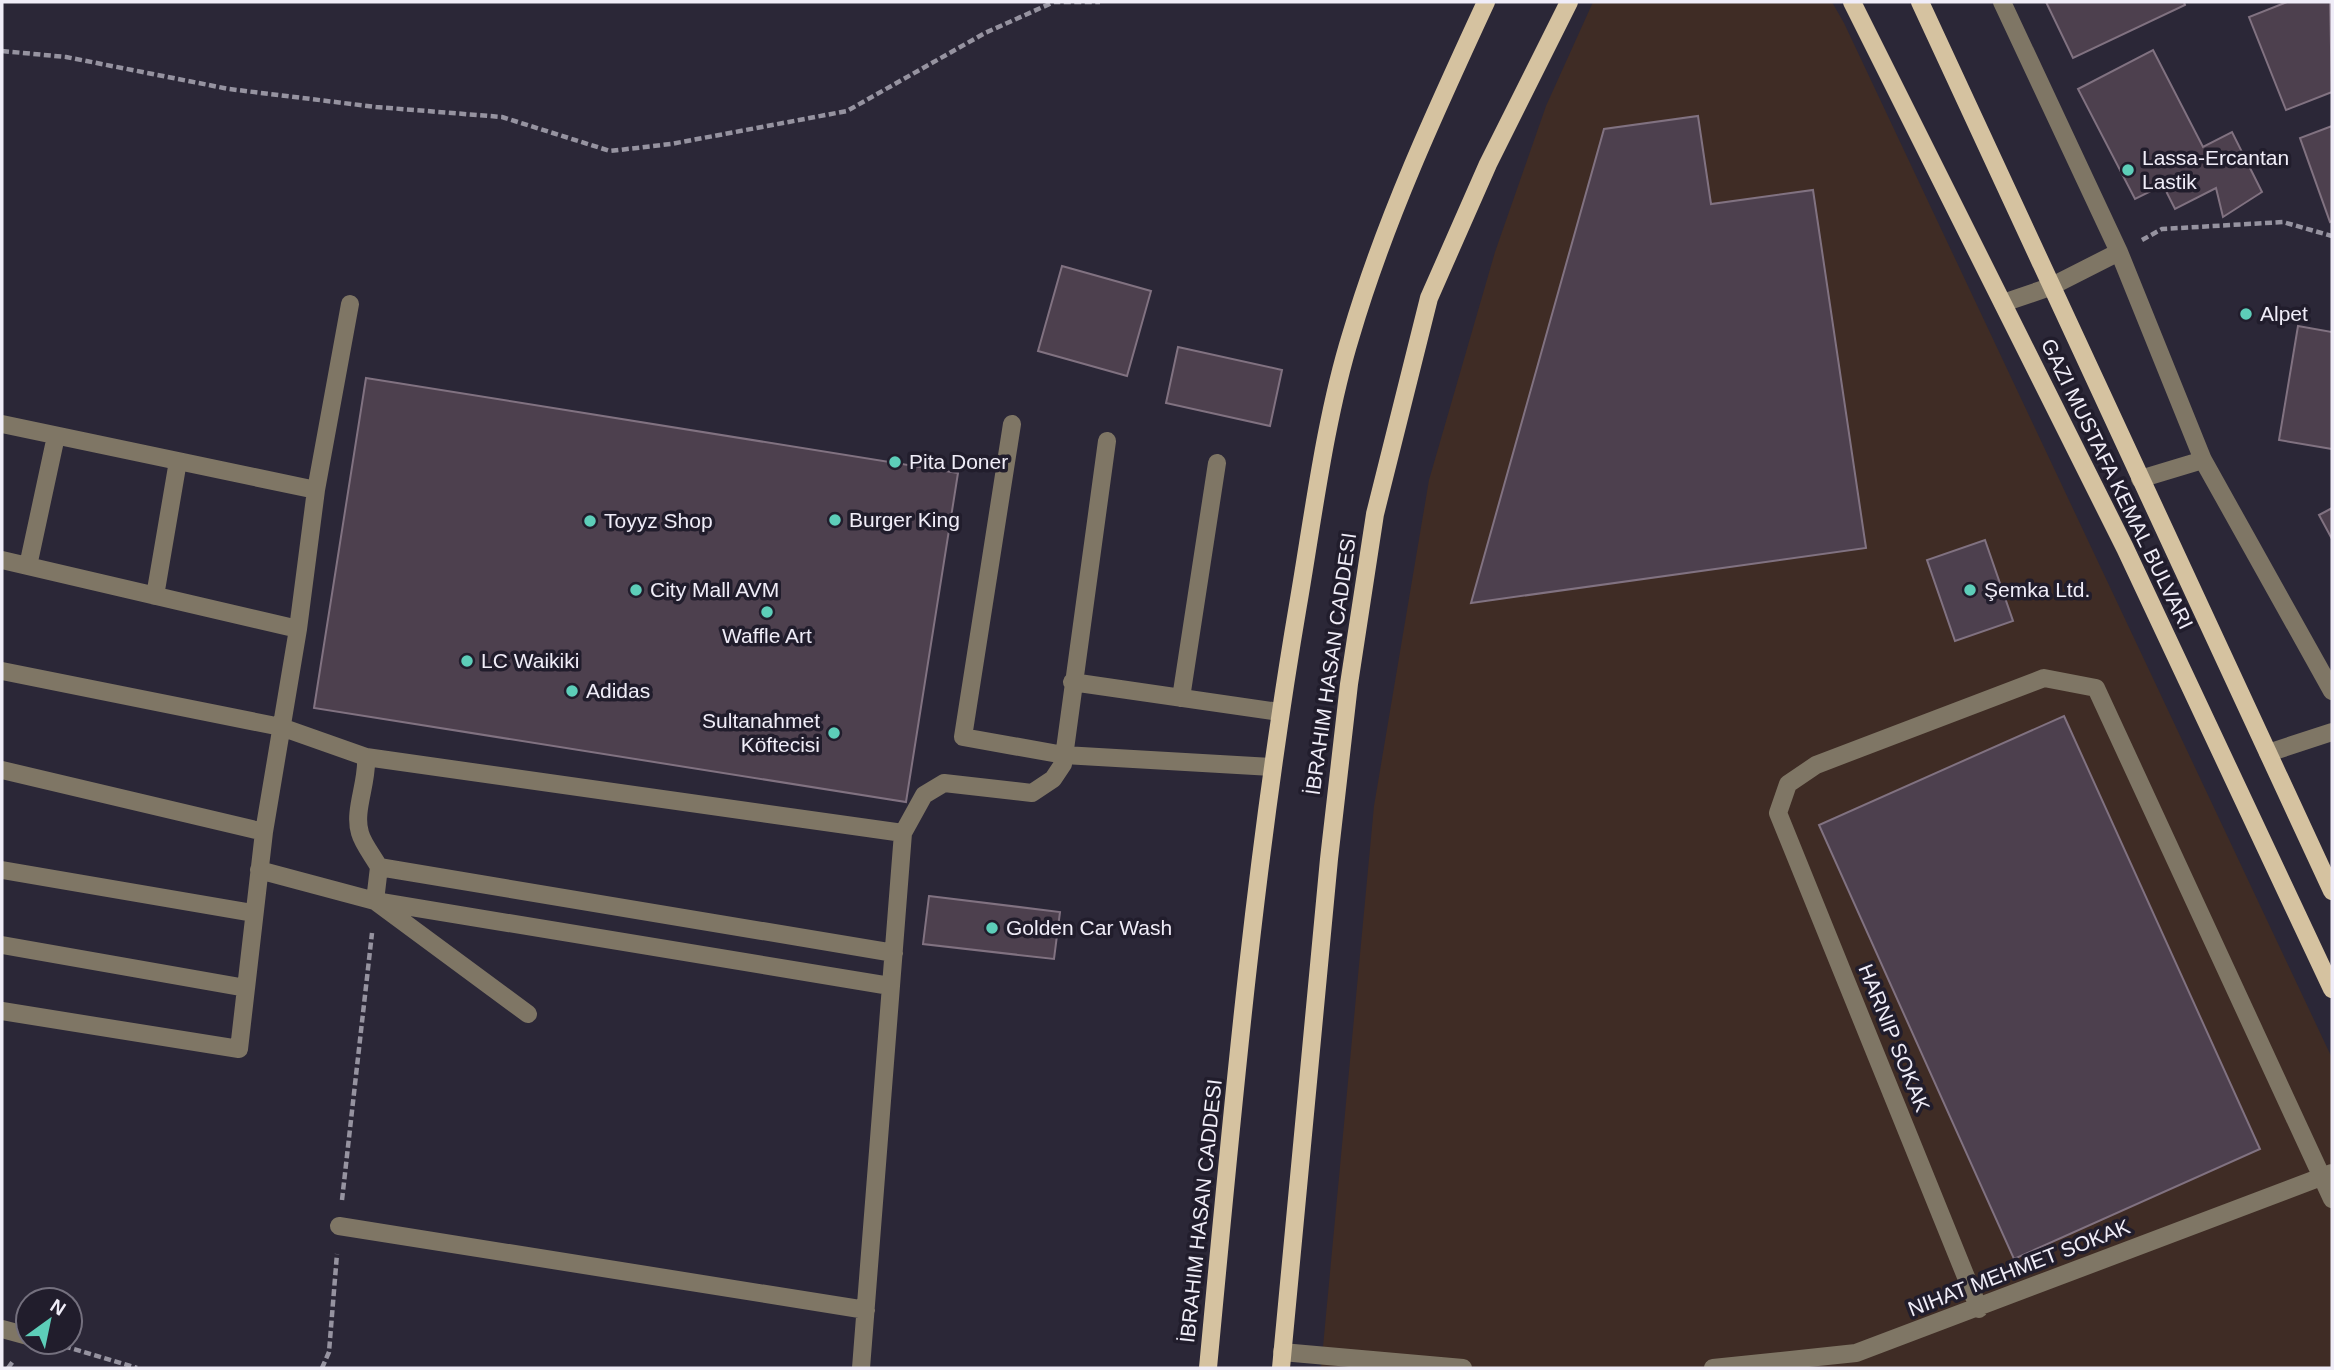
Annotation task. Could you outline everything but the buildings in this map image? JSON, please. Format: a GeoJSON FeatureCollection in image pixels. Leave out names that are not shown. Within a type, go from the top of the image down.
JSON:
{"type":"FeatureCollection","features":[{"type":"Feature","properties":{"kind":"main road","name":"İBRAHIM HASAN CADDESI"},"geometry":{"type":"LineString","coordinates":[[1208,1368],[1272,767],[1319,480],[1349,338],[1370,275],[1427,128],[1486,2]]}},
{"type":"Feature","properties":{"kind":"main road","name":"İBRAHIM HASAN CADDESI"},"geometry":{"type":"LineString","coordinates":[[1282,1360],[1332,832],[1349,684],[1375,514],[1429,298],[1488,164],[1569,2]]}},
{"type":"Feature","properties":{"kind":"main road"},"geometry":{"type":"LineString","coordinates":[[1852,2],[2125,548],[2332,989]]}},
{"type":"Feature","properties":{"kind":"main road"},"geometry":{"type":"LineString","coordinates":[[1920,2],[2332,891]]}},
{"type":"Feature","properties":{"kind":"street"},"geometry":{"type":"LineString","coordinates":[[2002,2],[2119,252],[2203,460],[2332,691]]}},
{"type":"Feature","properties":{"kind":"street"},"geometry":{"type":"LineString","coordinates":[[2003,303],[2050,287],[2119,252]]}},
{"type":"Feature","properties":{"kind":"street"},"geometry":{"type":"LineString","coordinates":[[2,1011],[239,1049],[264,831],[298,629],[316,490],[350,304]]}},
{"type":"Feature","properties":{"kind":"street"},"geometry":{"type":"LineString","coordinates":[[2,424],[316,490]]}},
{"type":"Feature","properties":{"kind":"street"},"geometry":{"type":"LineString","coordinates":[[1012,424],[963,737],[1064,755],[1272,767]]}},
{"type":"Feature","properties":{"kind":"street"},"geometry":{"type":"LineString","coordinates":[[28,566],[56,436]]}},
{"type":"Feature","properties":{"kind":"street"},"geometry":{"type":"LineString","coordinates":[[861,1368],[903,833],[924,795],[944,783],[1032,793],[1053,779],[1063,764],[1072,681],[1107,441]]}},
{"type":"Feature","properties":{"kind":"street"},"geometry":{"type":"LineString","coordinates":[[2140,479],[2203,460]]}},
{"type":"Feature","properties":{"kind":"street"},"geometry":{"type":"LineString","coordinates":[[155,596],[178,461]]}},
{"type":"Feature","properties":{"kind":"street"},"geometry":{"type":"LineString","coordinates":[[1181,698],[1217,463]]}},
{"type":"Feature","properties":{"kind":"street"},"geometry":{"type":"LineString","coordinates":[[2,560],[298,629]]}},
{"type":"Feature","properties":{"kind":"street"},"geometry":{"type":"LineString","coordinates":[[2,671],[281,727],[366,757],[903,833]]}},
{"type":"Feature","properties":{"kind":"street"},"geometry":{"type":"LineString","coordinates":[[1979,1309],[1778,813],[1788,784],[1816,765],[2043,678],[2096,688],[2327,1175],[2332,1199]]}},
{"type":"Feature","properties":{"kind":"street"},"geometry":{"type":"LineString","coordinates":[[1072,681],[1279,712]]}},
{"type":"Feature","properties":{"kind":"street"},"geometry":{"type":"LineString","coordinates":[[2268,753],[2332,732]]}},
{"type":"Feature","properties":{"kind":"street"},"geometry":{"type":"LineString","coordinates":[[366,757],[368,777],[359,805],[360,833],[379,867],[375,901]]}},
{"type":"Feature","properties":{"kind":"street"},"geometry":{"type":"LineString","coordinates":[[2,770],[264,831]]}},
{"type":"Feature","properties":{"kind":"street"},"geometry":{"type":"LineString","coordinates":[[379,867],[894,953]]}},
{"type":"Feature","properties":{"kind":"street"},"geometry":{"type":"LineString","coordinates":[[2,870],[253,913]]}},
{"type":"Feature","properties":{"kind":"street"},"geometry":{"type":"LineString","coordinates":[[259,870],[375,901],[890,986]]}},
{"type":"Feature","properties":{"kind":"street"},"geometry":{"type":"LineString","coordinates":[[375,901],[528,1014]]}},
{"type":"Feature","properties":{"kind":"street"},"geometry":{"type":"LineString","coordinates":[[2,944],[246,988]]}},
{"type":"Feature","properties":{"kind":"street","name":"NIHAT MEHMET SOKAK"},"geometry":{"type":"LineString","coordinates":[[1713,1368],[1856,1361],[1979,1309],[2327,1175]]}},
{"type":"Feature","properties":{"kind":"street"},"geometry":{"type":"LineString","coordinates":[[339,1226],[866,1310]]}},
{"type":"Feature","properties":{"kind":"street"},"geometry":{"type":"LineString","coordinates":[[1282,1360],[1463,1368]]}},
{"type":"Feature","properties":{"kind":"path"},"geometry":{"type":"LineString","coordinates":[[2,51],[66,57],[243,91],[376,107],[502,117],[610,151],[671,144],[847,111],[985,33],[1054,2],[1101,2]]}},
{"type":"Feature","properties":{"kind":"path"},"geometry":{"type":"LineString","coordinates":[[2119,252],[2162,229],[2283,222],[2332,236]]}},
{"type":"Feature","properties":{"kind":"path"},"geometry":{"type":"LineString","coordinates":[[322,1368],[329,1352],[339,1226],[375,901]]}},
{"type":"Feature","properties":{"kind":"path"},"geometry":{"type":"LineString","coordinates":[[84,1352],[137,1368]]}},
{"type":"Feature","properties":{"kind":"shaded area"},"geometry":{"type":"Polygon","coordinates":[[[1593,2],[1832,2],[1844,23],[2332,1058],[2332,1368],[1321,1368],[1374,806],[1429,480],[1495,252],[1546,106],[1593,2]]]}},
{"type":"Feature","properties":{"kind":"place","name":"Lassa-Ercantan Lastik"},"geometry":{"type":"Point","coordinates":[2128,170]}},
{"type":"Feature","properties":{"kind":"place","name":"Alpet"},"geometry":{"type":"Point","coordinates":[2246,314]}},
{"type":"Feature","properties":{"kind":"place","name":"Pita Doner"},"geometry":{"type":"Point","coordinates":[895,462]}},
{"type":"Feature","properties":{"kind":"place","name":"Burger King"},"geometry":{"type":"Point","coordinates":[835,520]}},
{"type":"Feature","properties":{"kind":"place","name":"Toyyz Shop"},"geometry":{"type":"Point","coordinates":[590,521]}},
{"type":"Feature","properties":{"kind":"place","name":"City Mall AVM"},"geometry":{"type":"Point","coordinates":[636,590]}},
{"type":"Feature","properties":{"kind":"place","name":"Şemka Ltd."},"geometry":{"type":"Point","coordinates":[1970,590]}},
{"type":"Feature","properties":{"kind":"place","name":"Waffle Art"},"geometry":{"type":"Point","coordinates":[767,612]}},
{"type":"Feature","properties":{"kind":"place","name":"LC Waikiki"},"geometry":{"type":"Point","coordinates":[467,661]}},
{"type":"Feature","properties":{"kind":"place","name":"Adidas"},"geometry":{"type":"Point","coordinates":[572,691]}},
{"type":"Feature","properties":{"kind":"place","name":"Sultanahmet Köftecisi"},"geometry":{"type":"Point","coordinates":[834,733]}},
{"type":"Feature","properties":{"kind":"place","name":"Golden Car Wash"},"geometry":{"type":"Point","coordinates":[992,928]}}]}
